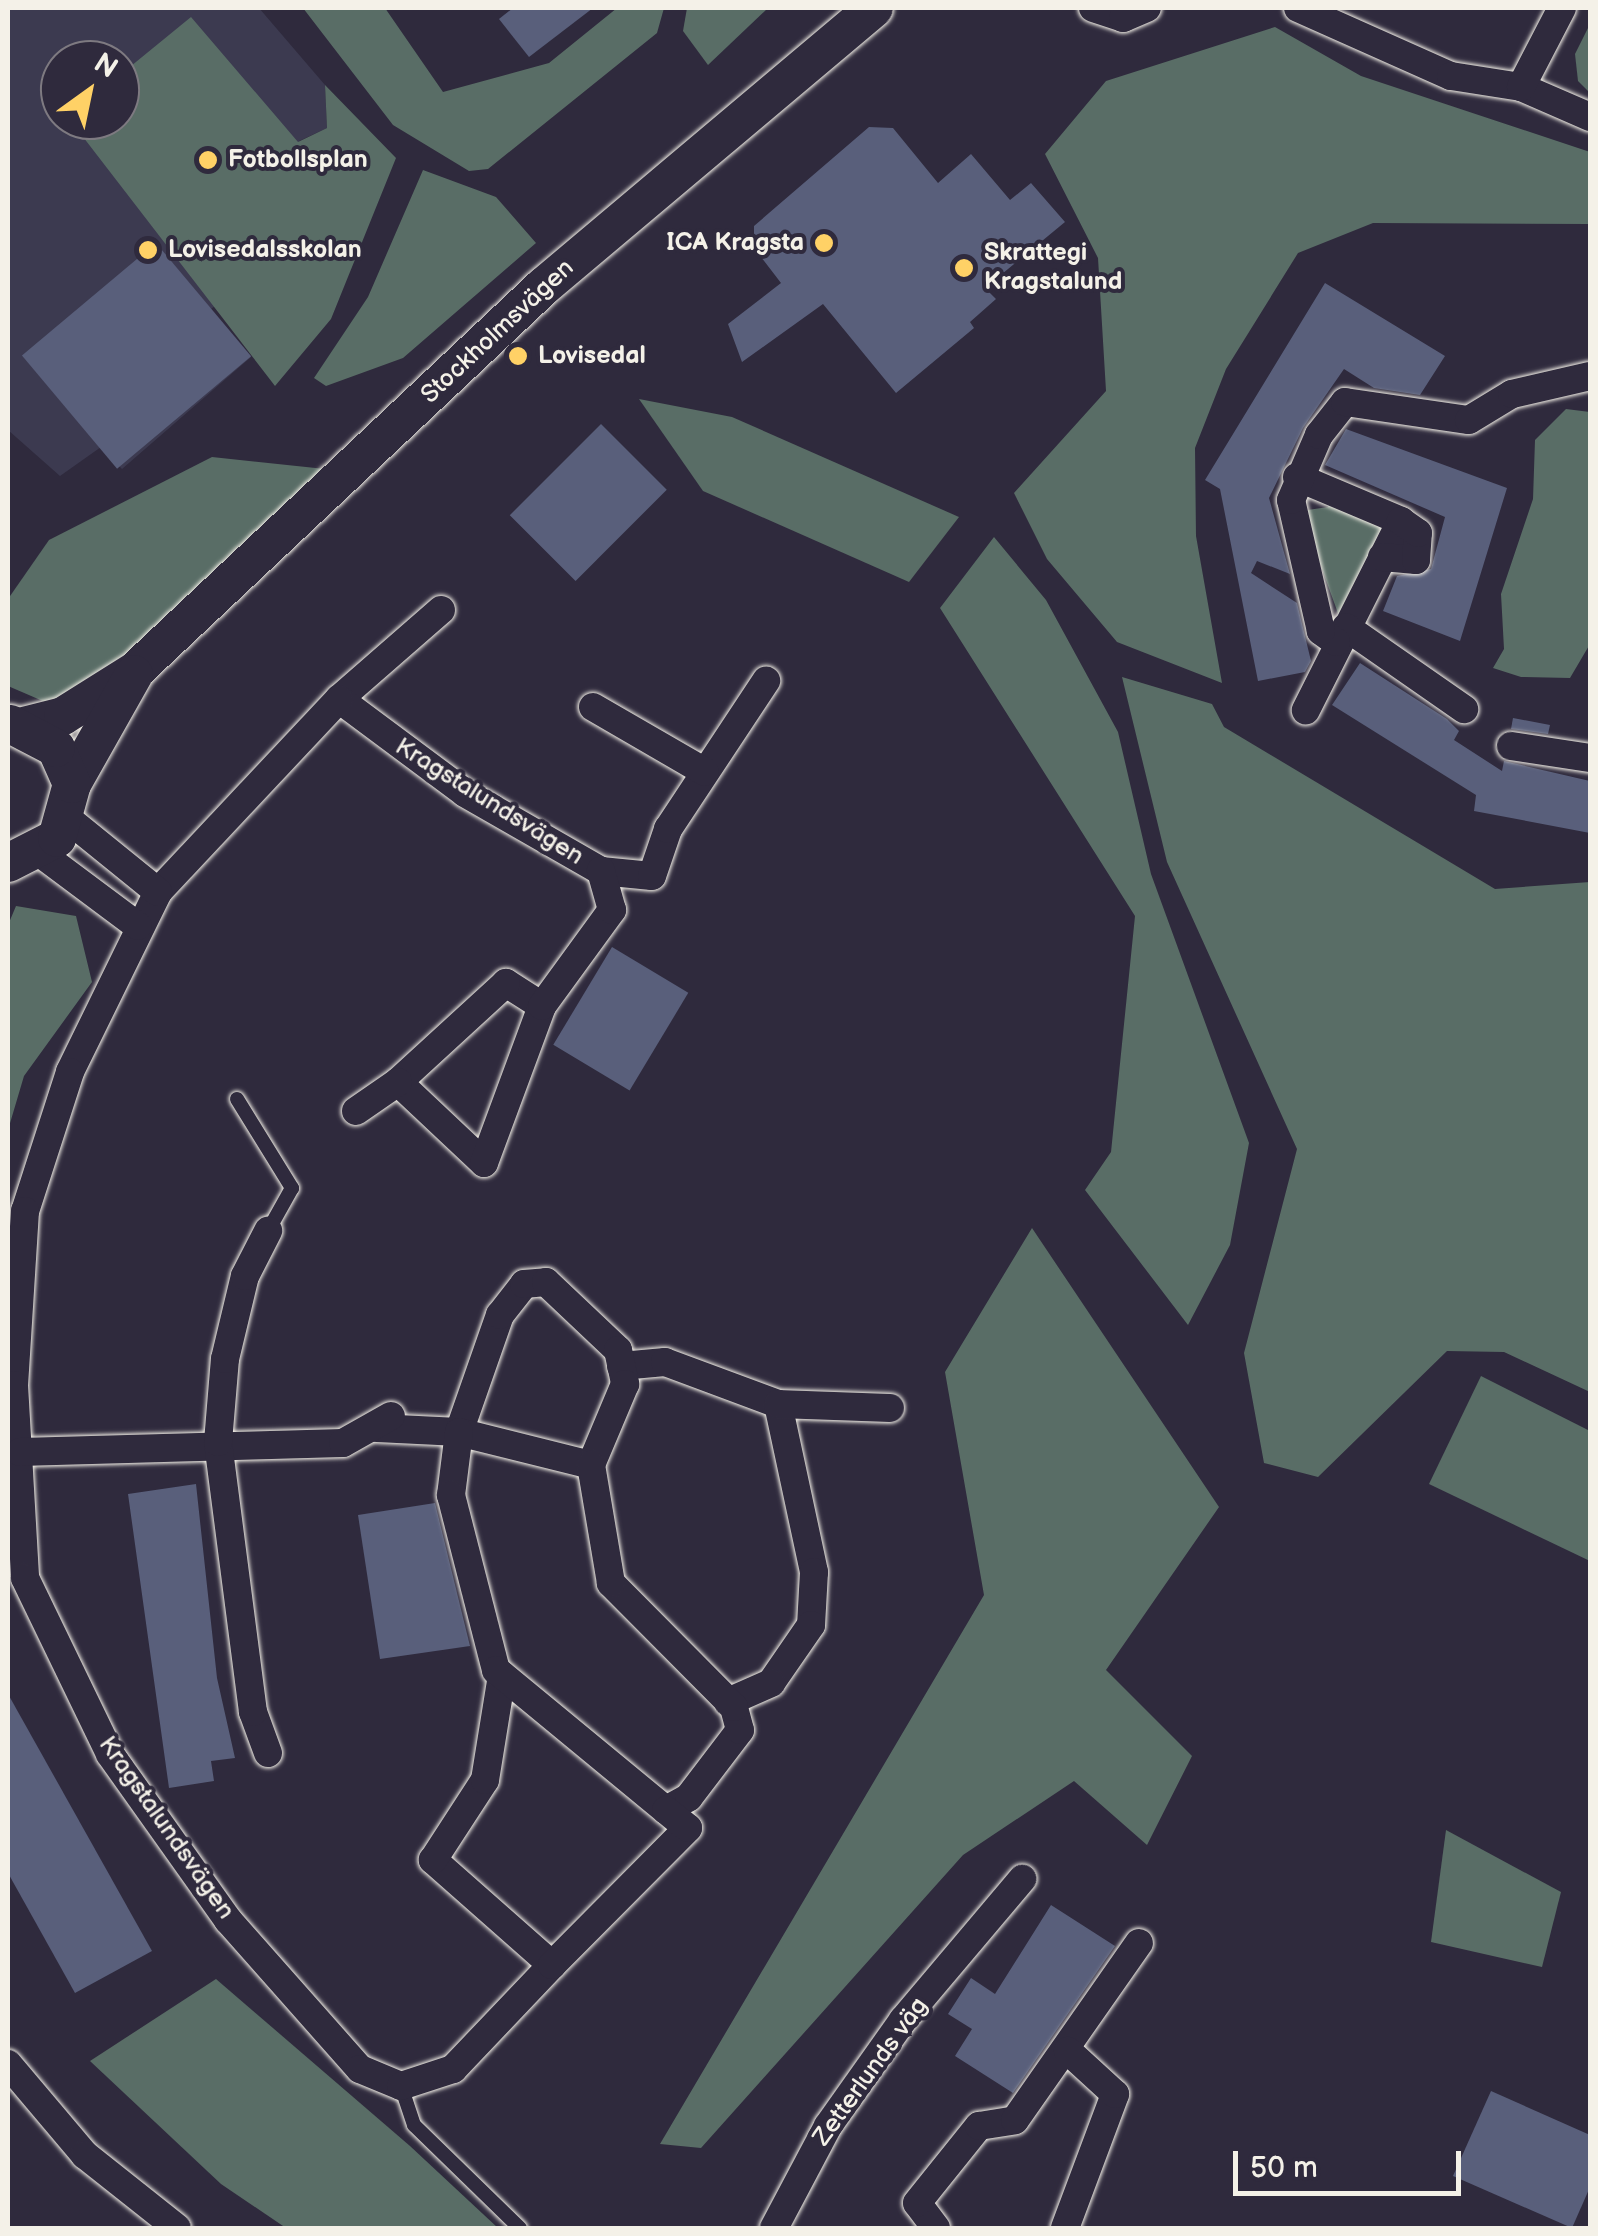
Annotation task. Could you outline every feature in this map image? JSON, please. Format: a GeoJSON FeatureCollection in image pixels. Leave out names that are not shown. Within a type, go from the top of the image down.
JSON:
{"type":"FeatureCollection","features":[{"type":"Feature","properties":{"kind":"main road","name":"Stockholmsvägen"},"geometry":{"type":"LineString","coordinates":[[16,725],[62,716],[136,671],[544,286],[874,8]]}},
{"type":"Feature","properties":{"kind":"main road","name":"Stockholmsvägen"},"geometry":{"type":"LineString","coordinates":[[24,858],[70,801],[136,671]]}},
{"type":"Feature","properties":{"kind":"main road"},"geometry":{"type":"LineString","coordinates":[[16,725],[56,748],[70,801]]}},
{"type":"Feature","properties":{"kind":"street"},"geometry":{"type":"LineString","coordinates":[[1093,8],[1122,18],[1147,8]]}},
{"type":"Feature","properties":{"kind":"street"},"geometry":{"type":"LineString","coordinates":[[1298,8],[1451,76],[1521,87],[1590,117]]}},
{"type":"Feature","properties":{"kind":"street"},"geometry":{"type":"LineString","coordinates":[[1521,87],[1562,8]]}},
{"type":"Feature","properties":{"kind":"street"},"geometry":{"type":"LineString","coordinates":[[1464,709],[1341,634],[1321,631],[1291,500],[1297,477],[1345,402],[1469,420],[1512,394],[1590,376]]}},
{"type":"Feature","properties":{"kind":"street"},"geometry":{"type":"LineString","coordinates":[[1297,477],[1401,521],[1306,710]]}},
{"type":"Feature","properties":{"kind":"street","name":"Kragstalundsvägen"},"geometry":{"type":"LineString","coordinates":[[401,2086],[360,2069],[228,1920],[110,1754],[25,1578],[14,1385],[24,1211],[70,1072],[138,926],[158,892],[339,698],[441,610]]}},
{"type":"Feature","properties":{"kind":"street"},"geometry":{"type":"LineString","coordinates":[[593,707],[705,772],[766,681]]}},
{"type":"Feature","properties":{"kind":"street","name":"Kragstalundsvägen"},"geometry":{"type":"LineString","coordinates":[[339,698],[465,792],[600,871],[652,876],[668,829],[705,772]]}},
{"type":"Feature","properties":{"kind":"street"},"geometry":{"type":"LineString","coordinates":[[1511,746],[1590,758]]}},
{"type":"Feature","properties":{"kind":"street"},"geometry":{"type":"LineString","coordinates":[[70,801],[158,892]]}},
{"type":"Feature","properties":{"kind":"street"},"geometry":{"type":"LineString","coordinates":[[24,858],[138,926]]}},
{"type":"Feature","properties":{"kind":"street"},"geometry":{"type":"LineString","coordinates":[[398,1082],[484,1162],[542,1006],[612,910],[600,871]]}},
{"type":"Feature","properties":{"kind":"street"},"geometry":{"type":"LineString","coordinates":[[356,1110],[398,1082],[506,982],[542,1006]]}},
{"type":"Feature","properties":{"kind":"street"},"geometry":{"type":"LineString","coordinates":[[268,1231],[245,1276],[225,1360],[218,1442],[252,1712],[268,1753]]}},
{"type":"Feature","properties":{"kind":"street"},"geometry":{"type":"LineString","coordinates":[[552,1965],[433,1860],[484,1780],[502,1675],[451,1496],[459,1432],[500,1315],[524,1284],[546,1282],[586,1312],[621,1366],[624,1384],[591,1465],[611,1583],[728,1702],[740,1730],[689,1797],[666,1810]]}},
{"type":"Feature","properties":{"kind":"street"},"geometry":{"type":"LineString","coordinates":[[621,1366],[665,1362],[778,1404],[890,1408]]}},
{"type":"Feature","properties":{"kind":"street"},"geometry":{"type":"LineString","coordinates":[[728,1702],[771,1683],[811,1626],[814,1572],[778,1404]]}},
{"type":"Feature","properties":{"kind":"street"},"geometry":{"type":"LineString","coordinates":[[20,1452],[218,1442],[343,1443],[385,1421],[459,1432],[591,1465]]}},
{"type":"Feature","properties":{"kind":"street"},"geometry":{"type":"LineString","coordinates":[[401,2086],[453,2069],[688,1828],[502,1675]]}},
{"type":"Feature","properties":{"kind":"street","name":"Zetterlunds väg"},"geometry":{"type":"LineString","coordinates":[[774,2228],[828,2126],[903,2020],[1022,1879]]}},
{"type":"Feature","properties":{"kind":"street"},"geometry":{"type":"LineString","coordinates":[[936,2228],[917,2204],[980,2126],[1014,2120],[1068,2052],[1139,1943]]}},
{"type":"Feature","properties":{"kind":"street"},"geometry":{"type":"LineString","coordinates":[[1065,2228],[1115,2094],[1068,2052]]}},
{"type":"Feature","properties":{"kind":"street"},"geometry":{"type":"LineString","coordinates":[[8,2064],[86,2156],[177,2228]]}},
{"type":"Feature","properties":{"kind":"lane"},"geometry":{"type":"LineString","coordinates":[[237,1099],[292,1188],[268,1231]]}},
{"type":"Feature","properties":{"kind":"lane"},"geometry":{"type":"LineString","coordinates":[[401,2086],[414,2125],[520,2228]]}},
{"type":"Feature","properties":{"kind":"shaded area","name":"Lovisedalsskolan"},"geometry":{"type":"Polygon","coordinates":[[[8,8],[259,8],[325,85],[327,128],[299,141],[347,200],[211,309],[251,357],[122,469],[101,447],[60,476],[8,430],[8,8]]]}},
{"type":"Feature","properties":{"kind":"green space"},"geometry":{"type":"Polygon","coordinates":[[[303,8],[385,8],[443,92],[549,63],[617,8],[664,8],[657,33],[488,169],[469,171],[393,125],[303,8]]]}},
{"type":"Feature","properties":{"kind":"green space"},"geometry":{"type":"Polygon","coordinates":[[[687,8],[768,8],[708,65],[683,31],[687,8]]]}},
{"type":"Feature","properties":{"kind":"green space","name":"Fotbollsplan"},"geometry":{"type":"Polygon","coordinates":[[[191,17],[298,142],[327,128],[325,85],[396,158],[331,319],[275,386],[85,140],[140,140],[140,59],[191,17]]]}},
{"type":"Feature","properties":{"kind":"green space"},"geometry":{"type":"Polygon","coordinates":[[[1590,24],[1590,93],[1578,81],[1575,54],[1590,24]]]}},
{"type":"Feature","properties":{"kind":"green space"},"geometry":{"type":"Polygon","coordinates":[[[1275,27],[1361,76],[1590,152],[1590,224],[1373,223],[1298,253],[1226,369],[1195,448],[1196,536],[1222,683],[1117,642],[1047,559],[1014,493],[1106,391],[1098,258],[1045,154],[1106,81],[1275,27]]]}},
{"type":"Feature","properties":{"kind":"green space"},"geometry":{"type":"Polygon","coordinates":[[[423,170],[496,197],[536,243],[403,358],[326,386],[314,378],[368,297],[423,170]]]}},
{"type":"Feature","properties":{"kind":"green space"},"geometry":{"type":"Polygon","coordinates":[[[639,399],[732,417],[959,517],[909,582],[703,491],[639,399]]]}},
{"type":"Feature","properties":{"kind":"green space"},"geometry":{"type":"Polygon","coordinates":[[[1566,409],[1590,412],[1590,644],[1570,678],[1521,677],[1493,668],[1504,649],[1501,594],[1533,499],[1535,440],[1566,409]]]}},
{"type":"Feature","properties":{"kind":"green space"},"geometry":{"type":"Polygon","coordinates":[[[212,457],[325,469],[83,697],[59,708],[8,686],[8,599],[49,540],[212,457]]]}},
{"type":"Feature","properties":{"kind":"green space"},"geometry":{"type":"Polygon","coordinates":[[[1328,495],[1387,523],[1339,616],[1301,511],[1328,507],[1328,495]]]}},
{"type":"Feature","properties":{"kind":"green space"},"geometry":{"type":"Polygon","coordinates":[[[994,537],[1046,600],[1118,732],[1151,874],[1249,1143],[1230,1245],[1188,1325],[1085,1190],[1111,1152],[1135,916],[940,608],[994,537]]]}},
{"type":"Feature","properties":{"kind":"green space"},"geometry":{"type":"Polygon","coordinates":[[[1122,677],[1212,704],[1224,727],[1495,889],[1590,882],[1590,1392],[1504,1352],[1447,1351],[1318,1477],[1264,1463],[1244,1353],[1297,1149],[1167,862],[1122,677]]]}},
{"type":"Feature","properties":{"kind":"green space"},"geometry":{"type":"Polygon","coordinates":[[[16,906],[76,916],[92,982],[24,1076],[8,1130],[8,925],[16,906]]]}},
{"type":"Feature","properties":{"kind":"green space"},"geometry":{"type":"Polygon","coordinates":[[[1032,1228],[1219,1507],[1106,1670],[1192,1756],[1147,1845],[1074,1781],[963,1855],[701,2148],[660,2144],[984,1595],[945,1372],[1032,1228]]]}},
{"type":"Feature","properties":{"kind":"green space"},"geometry":{"type":"Polygon","coordinates":[[[1481,1376],[1590,1431],[1590,1561],[1429,1484],[1481,1376]]]}},
{"type":"Feature","properties":{"kind":"green space"},"geometry":{"type":"Polygon","coordinates":[[[1446,1830],[1561,1892],[1542,1967],[1431,1942],[1446,1830]]]}},
{"type":"Feature","properties":{"kind":"green space"},"geometry":{"type":"Polygon","coordinates":[[[216,1979],[410,2146],[498,2228],[286,2228],[221,2184],[90,2061],[216,1979]]]}},
{"type":"Feature","properties":{"kind":"building"},"geometry":{"type":"Polygon","coordinates":[[[513,8],[593,8],[529,57],[499,19],[513,8]]]}},
{"type":"Feature","properties":{"kind":"building"},"geometry":{"type":"Polygon","coordinates":[[[869,127],[893,128],[938,183],[971,154],[1010,200],[1031,183],[1065,222],[985,288],[996,299],[970,322],[974,328],[896,393],[823,304],[742,362],[728,324],[781,283],[754,248],[754,226],[869,127]]]}},
{"type":"Feature","properties":{"kind":"building"},"geometry":{"type":"Polygon","coordinates":[[[156,243],[251,356],[117,469],[22,355],[156,243]]]}},
{"type":"Feature","properties":{"kind":"building"},"geometry":{"type":"Polygon","coordinates":[[[1325,283],[1445,356],[1420,395],[1374,388],[1344,369],[1303,428],[1269,498],[1290,574],[1257,561],[1251,573],[1297,603],[1311,661],[1305,672],[1258,681],[1220,489],[1205,480],[1325,283]]]}},
{"type":"Feature","properties":{"kind":"building"},"geometry":{"type":"Polygon","coordinates":[[[601,424],[667,490],[576,581],[510,515],[601,424]]]}},
{"type":"Feature","properties":{"kind":"building"},"geometry":{"type":"Polygon","coordinates":[[[1346,429],[1507,488],[1460,641],[1383,611],[1397,576],[1431,569],[1445,517],[1325,465],[1346,429]]]}},
{"type":"Feature","properties":{"kind":"building"},"geometry":{"type":"Polygon","coordinates":[[[1360,663],[1447,719],[1459,731],[1454,740],[1502,771],[1504,761],[1590,781],[1590,833],[1474,811],[1476,795],[1332,705],[1360,663]]]}},
{"type":"Feature","properties":{"kind":"building"},"geometry":{"type":"Polygon","coordinates":[[[1513,718],[1550,725],[1548,734],[1511,729],[1513,718]]]}},
{"type":"Feature","properties":{"kind":"building"},"geometry":{"type":"Polygon","coordinates":[[[612,947],[688,993],[630,1091],[553,1045],[612,947]]]}},
{"type":"Feature","properties":{"kind":"building"},"geometry":{"type":"Polygon","coordinates":[[[196,1484],[217,1678],[235,1758],[211,1761],[214,1781],[169,1788],[128,1494],[196,1484]]]}},
{"type":"Feature","properties":{"kind":"building"},"geometry":{"type":"Polygon","coordinates":[[[435,1503],[470,1646],[380,1659],[358,1515],[435,1503]]]}},
{"type":"Feature","properties":{"kind":"building"},"geometry":{"type":"Polygon","coordinates":[[[8,1694],[152,1951],[75,1993],[8,1873],[8,1694]]]}},
{"type":"Feature","properties":{"kind":"building"},"geometry":{"type":"Polygon","coordinates":[[[1051,1905],[1115,1946],[1013,2093],[955,2056],[972,2029],[948,2014],[971,1978],[995,1994],[1051,1905]]]}},
{"type":"Feature","properties":{"kind":"building"},"geometry":{"type":"Polygon","coordinates":[[[1491,2091],[1590,2135],[1590,2187],[1572,2228],[1453,2176],[1491,2091]]]}},
{"type":"Feature","properties":{"kind":"place","name":"Fotbollsplan"},"geometry":{"type":"Point","coordinates":[208,160]}},
{"type":"Feature","properties":{"kind":"place","name":"ICA Kragsta"},"geometry":{"type":"Point","coordinates":[824,243]}},
{"type":"Feature","properties":{"kind":"place","name":"Lovisedalsskolan"},"geometry":{"type":"Point","coordinates":[148,250]}},
{"type":"Feature","properties":{"kind":"place","name":"Skrattegi Kragstalund"},"geometry":{"type":"Point","coordinates":[964,268]}},
{"type":"Feature","properties":{"kind":"place","name":"Lovisedal"},"geometry":{"type":"Point","coordinates":[518,356]}}]}
